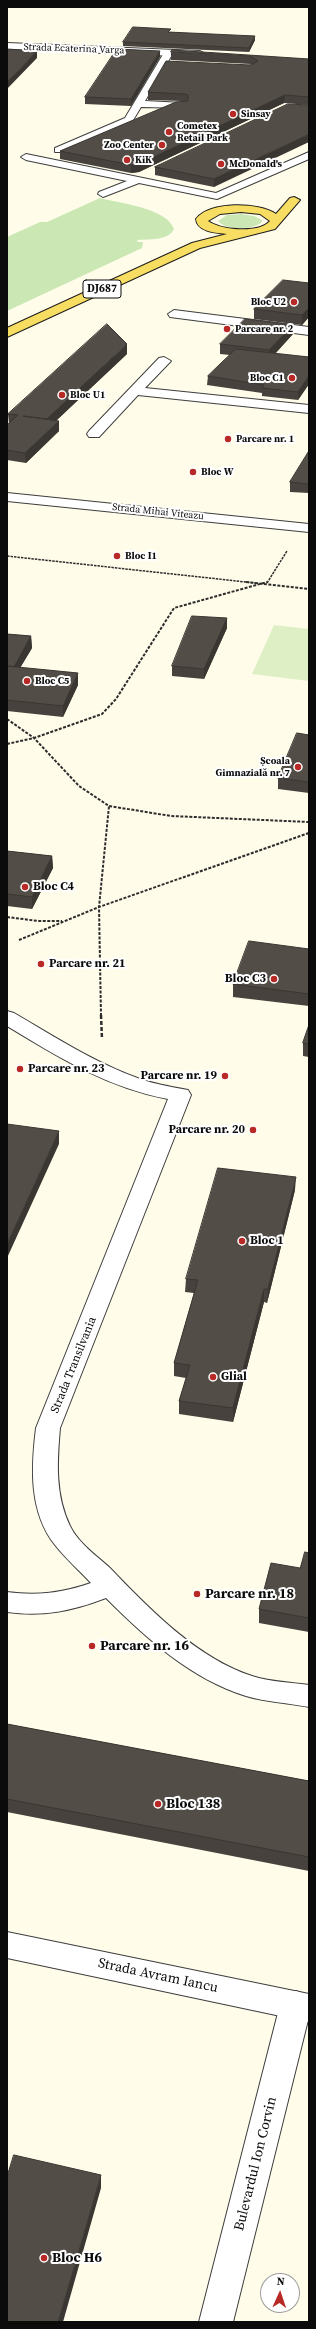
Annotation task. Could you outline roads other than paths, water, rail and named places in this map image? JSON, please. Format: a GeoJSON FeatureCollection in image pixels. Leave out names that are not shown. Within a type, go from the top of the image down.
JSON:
{"type":"FeatureCollection","features":[{"type":"Feature","properties":{"kind":"main road","name":"DJ687"},"geometry":{"type":"LineString","coordinates":[[7,333],[196,245],[258,231],[271,227],[299,198],[215,211],[204,216],[202,219],[205,225],[227,232],[258,231]]}},
{"type":"Feature","properties":{"kind":"main road","name":"DJ687"},"geometry":{"type":"LineString","coordinates":[[232,209],[262,212],[275,218],[276,221]]}},
{"type":"Feature","properties":{"kind":"main road","name":"DJ687"},"geometry":{"type":"LineString","coordinates":[[196,245],[205,225]]}},
{"type":"Feature","properties":{"kind":"street","name":"Strada Ecaterina Varga"},"geometry":{"type":"LineString","coordinates":[[7,46],[207,55]]}},
{"type":"Feature","properties":{"kind":"street"},"geometry":{"type":"LineString","coordinates":[[174,314],[309,331]]}},
{"type":"Feature","properties":{"kind":"street"},"geometry":{"type":"LineString","coordinates":[[94,434],[164,361]]}},
{"type":"Feature","properties":{"kind":"street"},"geometry":{"type":"LineString","coordinates":[[135,391],[309,410]]}},
{"type":"Feature","properties":{"kind":"street","name":"Strada Mihai Viteazu"},"geometry":{"type":"LineString","coordinates":[[7,497],[309,528]]}},
{"type":"Feature","properties":{"kind":"street","name":"Strada Transilvania"},"geometry":{"type":"LineString","coordinates":[[7,1017],[93,1068],[140,1086],[180,1095],[48,1428],[43,1469],[48,1501],[59,1531],[110,1586],[168,1638],[210,1668],[246,1685],[309,1696]]}},
{"type":"Feature","properties":{"kind":"street"},"geometry":{"type":"LineString","coordinates":[[7,1602],[40,1606],[68,1603],[110,1586]]}},
{"type":"Feature","properties":{"kind":"street","name":"Strada Avram Iancu"},"geometry":{"type":"LineString","coordinates":[[7,1945],[303,2007]]}},
{"type":"Feature","properties":{"kind":"street","name":"Bulevardul Ion Corvin"},"geometry":{"type":"LineString","coordinates":[[216,2322],[303,2007]]}},
{"type":"Feature","properties":{"kind":"lane"},"geometry":{"type":"LineString","coordinates":[[59,150],[128,120],[166,64],[168,53]]}},
{"type":"Feature","properties":{"kind":"lane"},"geometry":{"type":"LineString","coordinates":[[138,104],[184,106]]}},
{"type":"Feature","properties":{"kind":"lane"},"geometry":{"type":"LineString","coordinates":[[26,157],[217,196],[309,155]]}},
{"type":"Feature","properties":{"kind":"lane"},"geometry":{"type":"LineString","coordinates":[[104,194],[151,174]]}},
{"type":"Feature","properties":{"kind":"place","name":"Sinsay"},"geometry":{"type":"Point","coordinates":[233,114]}},
{"type":"Feature","properties":{"kind":"place","name":"Cometex Retail Park"},"geometry":{"type":"Point","coordinates":[169,132]}},
{"type":"Feature","properties":{"kind":"place","name":"Zoo Center"},"geometry":{"type":"Point","coordinates":[162,145]}},
{"type":"Feature","properties":{"kind":"place","name":"KiK"},"geometry":{"type":"Point","coordinates":[127,160]}},
{"type":"Feature","properties":{"kind":"place","name":"McDonald's"},"geometry":{"type":"Point","coordinates":[221,164]}},
{"type":"Feature","properties":{"kind":"place","name":"Bloc U2"},"geometry":{"type":"Point","coordinates":[294,302]}},
{"type":"Feature","properties":{"kind":"place","name":"Parcare nr. 2"},"geometry":{"type":"Point","coordinates":[227,329]}},
{"type":"Feature","properties":{"kind":"place","name":"Bloc C1"},"geometry":{"type":"Point","coordinates":[292,378]}},
{"type":"Feature","properties":{"kind":"place","name":"Bloc U1"},"geometry":{"type":"Point","coordinates":[62,395]}},
{"type":"Feature","properties":{"kind":"place","name":"Parcare nr. 1"},"geometry":{"type":"Point","coordinates":[228,439]}},
{"type":"Feature","properties":{"kind":"place","name":"Bloc W"},"geometry":{"type":"Point","coordinates":[193,472]}},
{"type":"Feature","properties":{"kind":"place","name":"Bloc I1"},"geometry":{"type":"Point","coordinates":[117,556]}},
{"type":"Feature","properties":{"kind":"place","name":"Bloc C5"},"geometry":{"type":"Point","coordinates":[27,681]}},
{"type":"Feature","properties":{"kind":"place","name":"Școala Gimnazială nr. 7"},"geometry":{"type":"Point","coordinates":[298,767]}},
{"type":"Feature","properties":{"kind":"place","name":"Bloc C4"},"geometry":{"type":"Point","coordinates":[25,887]}},
{"type":"Feature","properties":{"kind":"place","name":"Parcare nr. 21"},"geometry":{"type":"Point","coordinates":[41,964]}},
{"type":"Feature","properties":{"kind":"place","name":"Bloc C3"},"geometry":{"type":"Point","coordinates":[274,979]}},
{"type":"Feature","properties":{"kind":"place","name":"Parcare nr. 23"},"geometry":{"type":"Point","coordinates":[20,1069]}},
{"type":"Feature","properties":{"kind":"place","name":"Parcare nr. 19"},"geometry":{"type":"Point","coordinates":[225,1076]}},
{"type":"Feature","properties":{"kind":"place","name":"Parcare nr. 20"},"geometry":{"type":"Point","coordinates":[253,1130]}},
{"type":"Feature","properties":{"kind":"place","name":"Bloc 1"},"geometry":{"type":"Point","coordinates":[242,1241]}},
{"type":"Feature","properties":{"kind":"place","name":"Glial"},"geometry":{"type":"Point","coordinates":[213,1377]}},
{"type":"Feature","properties":{"kind":"place","name":"Parcare nr. 18"},"geometry":{"type":"Point","coordinates":[197,1594]}},
{"type":"Feature","properties":{"kind":"place","name":"Parcare nr. 16"},"geometry":{"type":"Point","coordinates":[92,1646]}},
{"type":"Feature","properties":{"kind":"place","name":"Bloc 138"},"geometry":{"type":"Point","coordinates":[158,1804]}},
{"type":"Feature","properties":{"kind":"place","name":"Bloc H6"},"geometry":{"type":"Point","coordinates":[44,2258]}}]}
